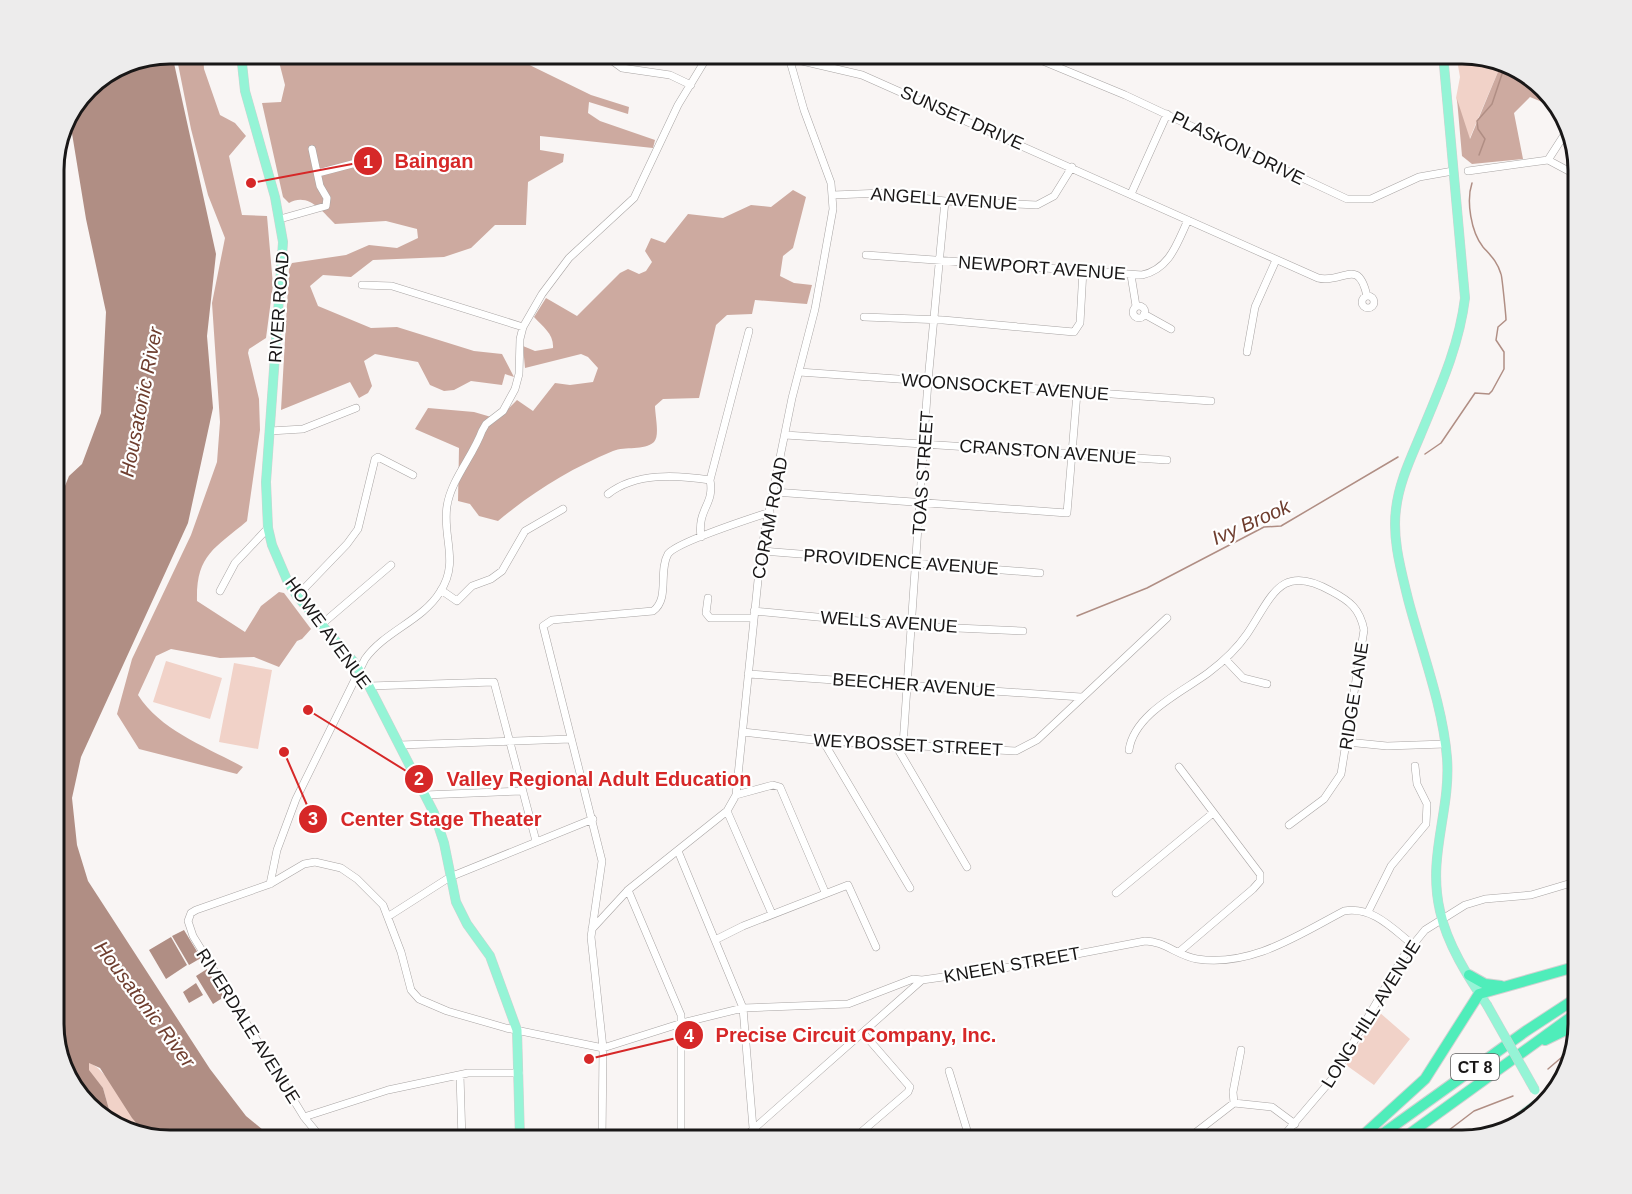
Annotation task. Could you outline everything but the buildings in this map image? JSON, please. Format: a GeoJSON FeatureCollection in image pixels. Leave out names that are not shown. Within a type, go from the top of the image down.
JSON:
{"type":"FeatureCollection","features":[{"type":"Feature","properties":{"kind":"highway"},"geometry":{"type":"LineString","coordinates":[[1369,1130],[1425,1079],[1479,994],[1568,969]]}},
{"type":"Feature","properties":{"kind":"highway"},"geometry":{"type":"LineString","coordinates":[[1468,975],[1485,984],[1504,987]]}},
{"type":"Feature","properties":{"kind":"highway","name":"CT 8"},"geometry":{"type":"LineString","coordinates":[[1388,1130],[1568,1004]]}},
{"type":"Feature","properties":{"kind":"highway","name":"CT 8"},"geometry":{"type":"LineString","coordinates":[[1415,1130],[1568,1019]]}},
{"type":"Feature","properties":{"kind":"highway"},"geometry":{"type":"LineString","coordinates":[[1509,1061],[1567,1030]]}},
{"type":"Feature","properties":{"kind":"main road"},"geometry":{"type":"LineString","coordinates":[[1444,64],[1465,298],[1462,326],[1454,354],[1408,464],[1396,510],[1398,555],[1445,744],[1447,782],[1435,874],[1441,918],[1468,975],[1537,1095],[1523,1109]]}},
{"type":"Feature","properties":{"kind":"main road","name":"RIVER ROAD"},"geometry":{"type":"LineString","coordinates":[[242,65],[245,91],[280,219],[284,258],[266,482],[268,528]]}},
{"type":"Feature","properties":{"kind":"main road","name":"HOWE AVENUE"},"geometry":{"type":"LineString","coordinates":[[268,528],[277,558],[297,596],[322,624],[369,686],[439,826],[460,913],[490,956],[517,1030],[520,1130]]}},
{"type":"Feature","properties":{"kind":"street","name":"SUNSET DRIVE"},"geometry":{"type":"LineString","coordinates":[[821,64],[862,75],[1276,260],[1326,280],[1348,273],[1357,275],[1362,280],[1366,296]]}},
{"type":"Feature","properties":{"kind":"street","name":"PLASKON DRIVE"},"geometry":{"type":"LineString","coordinates":[[1053,64],[1167,114],[1347,199],[1371,199],[1419,177],[1453,171]]}},
{"type":"Feature","properties":{"kind":"street"},"geometry":{"type":"LineString","coordinates":[[617,65],[622,68],[670,75],[691,85]]}},
{"type":"Feature","properties":{"kind":"street"},"geometry":{"type":"LineString","coordinates":[[270,884],[277,850],[296,800],[365,659],[381,640],[425,609],[441,590],[451,555],[447,505],[486,424],[503,411],[515,389],[519,375],[518,351],[523,327],[556,274],[634,198],[654,152],[704,65]]}},
{"type":"Feature","properties":{"kind":"street","name":"CORAM ROAD"},"geometry":{"type":"LineString","coordinates":[[592,929],[628,890],[727,811],[736,795],[761,551],[828,246],[833,195],[791,65]]}},
{"type":"Feature","properties":{"kind":"street"},"geometry":{"type":"LineString","coordinates":[[1131,194],[1167,114]]}},
{"type":"Feature","properties":{"kind":"street"},"geometry":{"type":"LineString","coordinates":[[1548,160],[1562,138]]}},
{"type":"Feature","properties":{"kind":"street"},"geometry":{"type":"LineString","coordinates":[[280,219],[326,206],[327,198],[320,186],[312,149]]}},
{"type":"Feature","properties":{"kind":"street"},"geometry":{"type":"LineString","coordinates":[[1468,171],[1548,160],[1568,171]]}},
{"type":"Feature","properties":{"kind":"street"},"geometry":{"type":"LineString","coordinates":[[318,173],[356,163]]}},
{"type":"Feature","properties":{"kind":"street","name":"ANGELL AVENUE"},"geometry":{"type":"LineString","coordinates":[[833,195],[883,194],[945,201],[1037,205],[1054,196],[1072,167]]}},
{"type":"Feature","properties":{"kind":"street","name":"TOAS STREET"},"geometry":{"type":"LineString","coordinates":[[899,745],[908,685],[928,381],[945,201]]}},
{"type":"Feature","properties":{"kind":"street","name":"NEWPORT AVENUE"},"geometry":{"type":"LineString","coordinates":[[866,255],[1131,275],[1152,273],[1162,267],[1170,257],[1188,220]]}},
{"type":"Feature","properties":{"kind":"street"},"geometry":{"type":"LineString","coordinates":[[1247,352],[1256,308],[1276,260]]}},
{"type":"Feature","properties":{"kind":"street"},"geometry":{"type":"LineString","coordinates":[[864,317],[1074,332],[1079,328],[1083,270]]}},
{"type":"Feature","properties":{"kind":"street"},"geometry":{"type":"LineString","coordinates":[[1131,275],[1136,306],[1143,307],[1144,314],[1171,329]]}},
{"type":"Feature","properties":{"kind":"street"},"geometry":{"type":"LineString","coordinates":[[362,285],[392,286],[523,327]]}},
{"type":"Feature","properties":{"kind":"street"},"geometry":{"type":"LineString","coordinates":[[701,537],[700,516],[712,496],[710,480],[749,331]]}},
{"type":"Feature","properties":{"kind":"street","name":"WOONSOCKET AVENUE"},"geometry":{"type":"LineString","coordinates":[[799,372],[1211,401]]}},
{"type":"Feature","properties":{"kind":"street"},"geometry":{"type":"LineString","coordinates":[[774,492],[1066,513],[1077,393]]}},
{"type":"Feature","properties":{"kind":"street"},"geometry":{"type":"LineString","coordinates":[[270,431],[303,429],[356,408]]}},
{"type":"Feature","properties":{"kind":"street","name":"CRANSTON AVENUE"},"geometry":{"type":"LineString","coordinates":[[785,435],[1167,460]]}},
{"type":"Feature","properties":{"kind":"street"},"geometry":{"type":"LineString","coordinates":[[297,596],[347,544],[358,529],[375,459],[378,457],[413,475]]}},
{"type":"Feature","properties":{"kind":"street"},"geometry":{"type":"LineString","coordinates":[[609,494],[636,481],[659,477],[710,480]]}},
{"type":"Feature","properties":{"kind":"street"},"geometry":{"type":"LineString","coordinates":[[441,590],[457,601],[479,582],[497,575],[506,566],[525,531],[563,508]]}},
{"type":"Feature","properties":{"kind":"street"},"geometry":{"type":"LineString","coordinates":[[602,1130],[603,1047],[592,951],[592,929],[602,861],[543,626],[552,620],[653,611],[660,603],[666,559],[670,552],[701,537],[770,512]]}},
{"type":"Feature","properties":{"kind":"street"},"geometry":{"type":"LineString","coordinates":[[220,591],[236,563],[268,528]]}},
{"type":"Feature","properties":{"kind":"street","name":"PROVIDENCE AVENUE"},"geometry":{"type":"LineString","coordinates":[[761,551],[1040,573]]}},
{"type":"Feature","properties":{"kind":"street"},"geometry":{"type":"LineString","coordinates":[[322,624],[391,566]]}},
{"type":"Feature","properties":{"kind":"street","name":"RIDGE LANE"},"geometry":{"type":"LineString","coordinates":[[1129,750],[1130,740],[1155,711],[1226,660],[1247,634],[1271,595],[1287,582],[1305,579],[1315,582],[1349,601],[1362,617],[1364,630],[1341,774],[1324,798],[1289,825]]}},
{"type":"Feature","properties":{"kind":"street","name":"WELLS AVENUE"},"geometry":{"type":"LineString","coordinates":[[708,598],[705,613],[710,618],[754,614],[912,626],[1023,631]]}},
{"type":"Feature","properties":{"kind":"street","name":"WEYBOSSET STREET"},"geometry":{"type":"LineString","coordinates":[[743,732],[823,741],[1016,751],[1037,740],[1167,618]]}},
{"type":"Feature","properties":{"kind":"street"},"geometry":{"type":"LineString","coordinates":[[1226,660],[1242,678],[1267,684]]}},
{"type":"Feature","properties":{"kind":"street","name":"BEECHER AVENUE"},"geometry":{"type":"LineString","coordinates":[[748,674],[1081,697]]}},
{"type":"Feature","properties":{"kind":"street"},"geometry":{"type":"LineString","coordinates":[[369,686],[495,682],[536,841]]}},
{"type":"Feature","properties":{"kind":"street"},"geometry":{"type":"LineString","coordinates":[[399,745],[571,739]]}},
{"type":"Feature","properties":{"kind":"street"},"geometry":{"type":"LineString","coordinates":[[823,741],[910,888]]}},
{"type":"Feature","properties":{"kind":"street"},"geometry":{"type":"LineString","coordinates":[[1347,742],[1387,746],[1445,744]]}},
{"type":"Feature","properties":{"kind":"street"},"geometry":{"type":"LineString","coordinates":[[899,745],[967,867]]}},
{"type":"Feature","properties":{"kind":"street"},"geometry":{"type":"LineString","coordinates":[[1412,944],[1368,912],[1391,866],[1426,824],[1427,804],[1417,784],[1414,766]]}},
{"type":"Feature","properties":{"kind":"street"},"geometry":{"type":"LineString","coordinates":[[1179,767],[1256,865],[1260,874],[1260,881],[1253,889],[1179,952]]}},
{"type":"Feature","properties":{"kind":"street"},"geometry":{"type":"LineString","coordinates":[[736,795],[773,785],[780,787],[825,892]]}},
{"type":"Feature","properties":{"kind":"street"},"geometry":{"type":"LineString","coordinates":[[425,795],[522,791]]}},
{"type":"Feature","properties":{"kind":"street"},"geometry":{"type":"LineString","coordinates":[[727,811],[772,914]]}},
{"type":"Feature","properties":{"kind":"street"},"geometry":{"type":"LineString","coordinates":[[1116,893],[1213,813]]}},
{"type":"Feature","properties":{"kind":"street"},"geometry":{"type":"LineString","coordinates":[[389,916],[450,877],[593,819]]}},
{"type":"Feature","properties":{"kind":"street"},"geometry":{"type":"LineString","coordinates":[[678,851],[743,1008],[754,1129]]}},
{"type":"Feature","properties":{"kind":"street"},"geometry":{"type":"LineString","coordinates":[[270,884],[304,864],[327,863],[354,877],[376,896],[389,916],[414,995],[427,1003],[517,1030],[603,1047],[682,1023],[743,1008],[798,1005],[836,1006],[913,979],[922,980]]}},
{"type":"Feature","properties":{"kind":"street","name":"RIVERDALE AVENUE"},"geometry":{"type":"LineString","coordinates":[[270,884],[196,910],[188,917],[193,936],[304,1117],[315,1130]]}},
{"type":"Feature","properties":{"kind":"street","name":"LONG HILL AVENUE"},"geometry":{"type":"LineString","coordinates":[[1289,1130],[1315,1102],[1348,1055],[1412,944],[1441,918],[1465,905],[1485,899],[1532,895],[1568,884]]}},
{"type":"Feature","properties":{"kind":"street"},"geometry":{"type":"LineString","coordinates":[[715,940],[825,892],[848,885],[876,947]]}},
{"type":"Feature","properties":{"kind":"street"},"geometry":{"type":"LineString","coordinates":[[628,890],[681,1015],[681,1130]]}},
{"type":"Feature","properties":{"kind":"street","name":"KNEEN STREET"},"geometry":{"type":"LineString","coordinates":[[754,1129],[864,1034],[922,980],[999,969],[1145,941],[1165,945],[1199,959],[1264,953],[1344,911],[1355,909],[1368,912]]}},
{"type":"Feature","properties":{"kind":"street"},"geometry":{"type":"LineString","coordinates":[[864,1034],[910,1087],[908,1092],[865,1130]]}},
{"type":"Feature","properties":{"kind":"street"},"geometry":{"type":"LineString","coordinates":[[1234,1102],[1233,1092],[1241,1050]]}},
{"type":"Feature","properties":{"kind":"street"},"geometry":{"type":"LineString","coordinates":[[949,1071],[967,1130]]}},
{"type":"Feature","properties":{"kind":"street"},"geometry":{"type":"LineString","coordinates":[[304,1117],[388,1090],[460,1075],[519,1073]]}},
{"type":"Feature","properties":{"kind":"street"},"geometry":{"type":"LineString","coordinates":[[460,1075],[462,1130]]}},
{"type":"Feature","properties":{"kind":"street"},"geometry":{"type":"LineString","coordinates":[[1199,1130],[1234,1102],[1272,1107],[1295,1124]]}},
{"type":"Feature","properties":{"kind":"shaded area"},"geometry":{"type":"Polygon","coordinates":[[[1458,64],[1475,65],[1498,71],[1469,140],[1456,98],[1460,77],[1458,64]]]}},
{"type":"Feature","properties":{"kind":"shaded area"},"geometry":{"type":"Polygon","coordinates":[[[178,65],[204,65],[220,115],[235,123],[246,136],[229,156],[242,215],[267,216],[273,285],[266,338],[249,349],[248,353],[259,399],[260,430],[247,521],[209,554],[200,573],[197,601],[245,632],[261,606],[279,592],[284,593],[311,629],[297,641],[279,667],[254,657],[220,658],[171,649],[156,656],[138,695],[159,719],[172,728],[243,767],[237,774],[139,749],[117,714],[132,659],[191,535],[217,462],[220,422],[212,303],[225,238],[208,195],[191,129],[178,65]]]}},
{"type":"Feature","properties":{"kind":"shaded area"},"geometry":{"type":"Polygon","coordinates":[[[280,65],[529,65],[591,95],[629,107],[628,114],[589,102],[588,113],[600,121],[655,140],[653,148],[540,136],[540,150],[564,154],[563,162],[528,182],[526,225],[495,225],[471,248],[444,257],[373,260],[351,277],[323,275],[310,286],[318,306],[371,328],[397,327],[474,351],[502,354],[514,377],[505,374],[502,385],[471,381],[454,390],[444,391],[430,385],[418,362],[375,354],[364,361],[372,386],[368,393],[359,398],[350,382],[281,410],[289,269],[292,263],[346,255],[369,245],[397,248],[418,238],[417,229],[386,221],[335,224],[314,204],[302,200],[289,203],[283,197],[262,103],[281,102],[285,85],[280,65]]]}},
{"type":"Feature","properties":{"kind":"shaded area"},"geometry":{"type":"Polygon","coordinates":[[[1498,71],[1526,87],[1541,102],[1530,97],[1514,113],[1523,159],[1472,164],[1462,156],[1457,99],[1470,139],[1498,71]]]}},
{"type":"Feature","properties":{"kind":"shaded area"},"geometry":{"type":"Polygon","coordinates":[[[793,190],[806,197],[793,248],[783,256],[780,276],[794,283],[812,285],[807,304],[755,300],[752,314],[727,315],[716,325],[699,398],[663,399],[655,406],[657,435],[650,445],[613,451],[582,465],[539,490],[498,521],[479,516],[470,504],[458,501],[459,448],[415,429],[428,408],[474,412],[498,419],[517,400],[533,411],[555,383],[570,385],[593,382],[598,368],[588,357],[581,354],[525,368],[523,346],[535,351],[553,348],[550,335],[534,317],[546,298],[577,316],[620,273],[628,269],[639,274],[646,271],[652,262],[645,251],[651,238],[665,243],[688,214],[723,218],[751,205],[771,207],[793,190]]]}},
{"type":"Feature","properties":{"kind":"shaded area"},"geometry":{"type":"Polygon","coordinates":[[[166,661],[222,678],[210,719],[153,702],[166,661]]]}},
{"type":"Feature","properties":{"kind":"shaded area"},"geometry":{"type":"Polygon","coordinates":[[[234,663],[272,670],[258,749],[219,742],[234,663]]]}},
{"type":"Feature","properties":{"kind":"shaded area"},"geometry":{"type":"Polygon","coordinates":[[[1379,1012],[1410,1039],[1374,1085],[1346,1065],[1379,1012]]]}},
{"type":"Feature","properties":{"kind":"shaded area"},"geometry":{"type":"Polygon","coordinates":[[[89,1062],[105,1075],[137,1124],[109,1109],[103,1088],[88,1070],[89,1062]]]}},
{"type":"Feature","properties":{"kind":"water","name":"Housatonic River"},"geometry":{"type":"Polygon","coordinates":[[[174,65],[216,254],[207,336],[213,408],[188,523],[81,757],[72,798],[77,845],[88,881],[210,1069],[246,1116],[263,1130],[171,1130],[137,1124],[100,1068],[89,1063],[89,1070],[103,1088],[109,1109],[91,1093],[75,1070],[67,1044],[65,1030],[65,486],[69,476],[82,464],[101,413],[106,312],[86,219],[72,132],[75,124],[87,106],[112,82],[143,68],[174,65]]]}},
{"type":"Feature","properties":{"kind":"water"},"geometry":{"type":"Polygon","coordinates":[[[184,930],[201,958],[189,965],[172,936],[184,930]]]}},
{"type":"Feature","properties":{"kind":"water"},"geometry":{"type":"Polygon","coordinates":[[[171,937],[187,965],[166,979],[149,950],[171,937]]]}},
{"type":"Feature","properties":{"kind":"water"},"geometry":{"type":"Polygon","coordinates":[[[207,969],[224,997],[213,1004],[196,976],[207,969]]]}},
{"type":"Feature","properties":{"kind":"water"},"geometry":{"type":"Polygon","coordinates":[[[196,983],[203,995],[189,1003],[183,992],[196,983]]]}},
{"type":"Feature","properties":{"kind":"waterway","name":"Ivy Brook"},"geometry":{"type":"LineString","coordinates":[[1479,155],[1485,139],[1478,129],[1477,121],[1492,104],[1502,73]]}},
{"type":"Feature","properties":{"kind":"waterway","name":"Ivy Brook"},"geometry":{"type":"LineString","coordinates":[[1425,454],[1441,443],[1475,393],[1489,394],[1492,391],[1504,369],[1504,352],[1496,340],[1498,327],[1506,320],[1502,276],[1496,262],[1475,233],[1470,207],[1472,183]]}},
{"type":"Feature","properties":{"kind":"waterway","name":"Ivy Brook"},"geometry":{"type":"LineString","coordinates":[[1077,616],[1147,588],[1264,527],[1281,526],[1398,457]]}},
{"type":"Feature","properties":{"kind":"waterway"},"geometry":{"type":"LineString","coordinates":[[1548,1069],[1562,1057]]}},
{"type":"Feature","properties":{"kind":"waterway"},"geometry":{"type":"LineString","coordinates":[[1449,1130],[1474,1111],[1513,1096]]}},
{"type":"Feature","properties":{"kind":"place","name":"Baingan"},"geometry":{"type":"Point","coordinates":[251,183]}},
{"type":"Feature","properties":{"kind":"place","name":"Valley Regional Adult Education"},"geometry":{"type":"Point","coordinates":[308,710]}},
{"type":"Feature","properties":{"kind":"place","name":"Center Stage Theater"},"geometry":{"type":"Point","coordinates":[284,752]}},
{"type":"Feature","properties":{"kind":"place","name":"Precise Circuit Company, Inc."},"geometry":{"type":"Point","coordinates":[589,1059]}}]}
